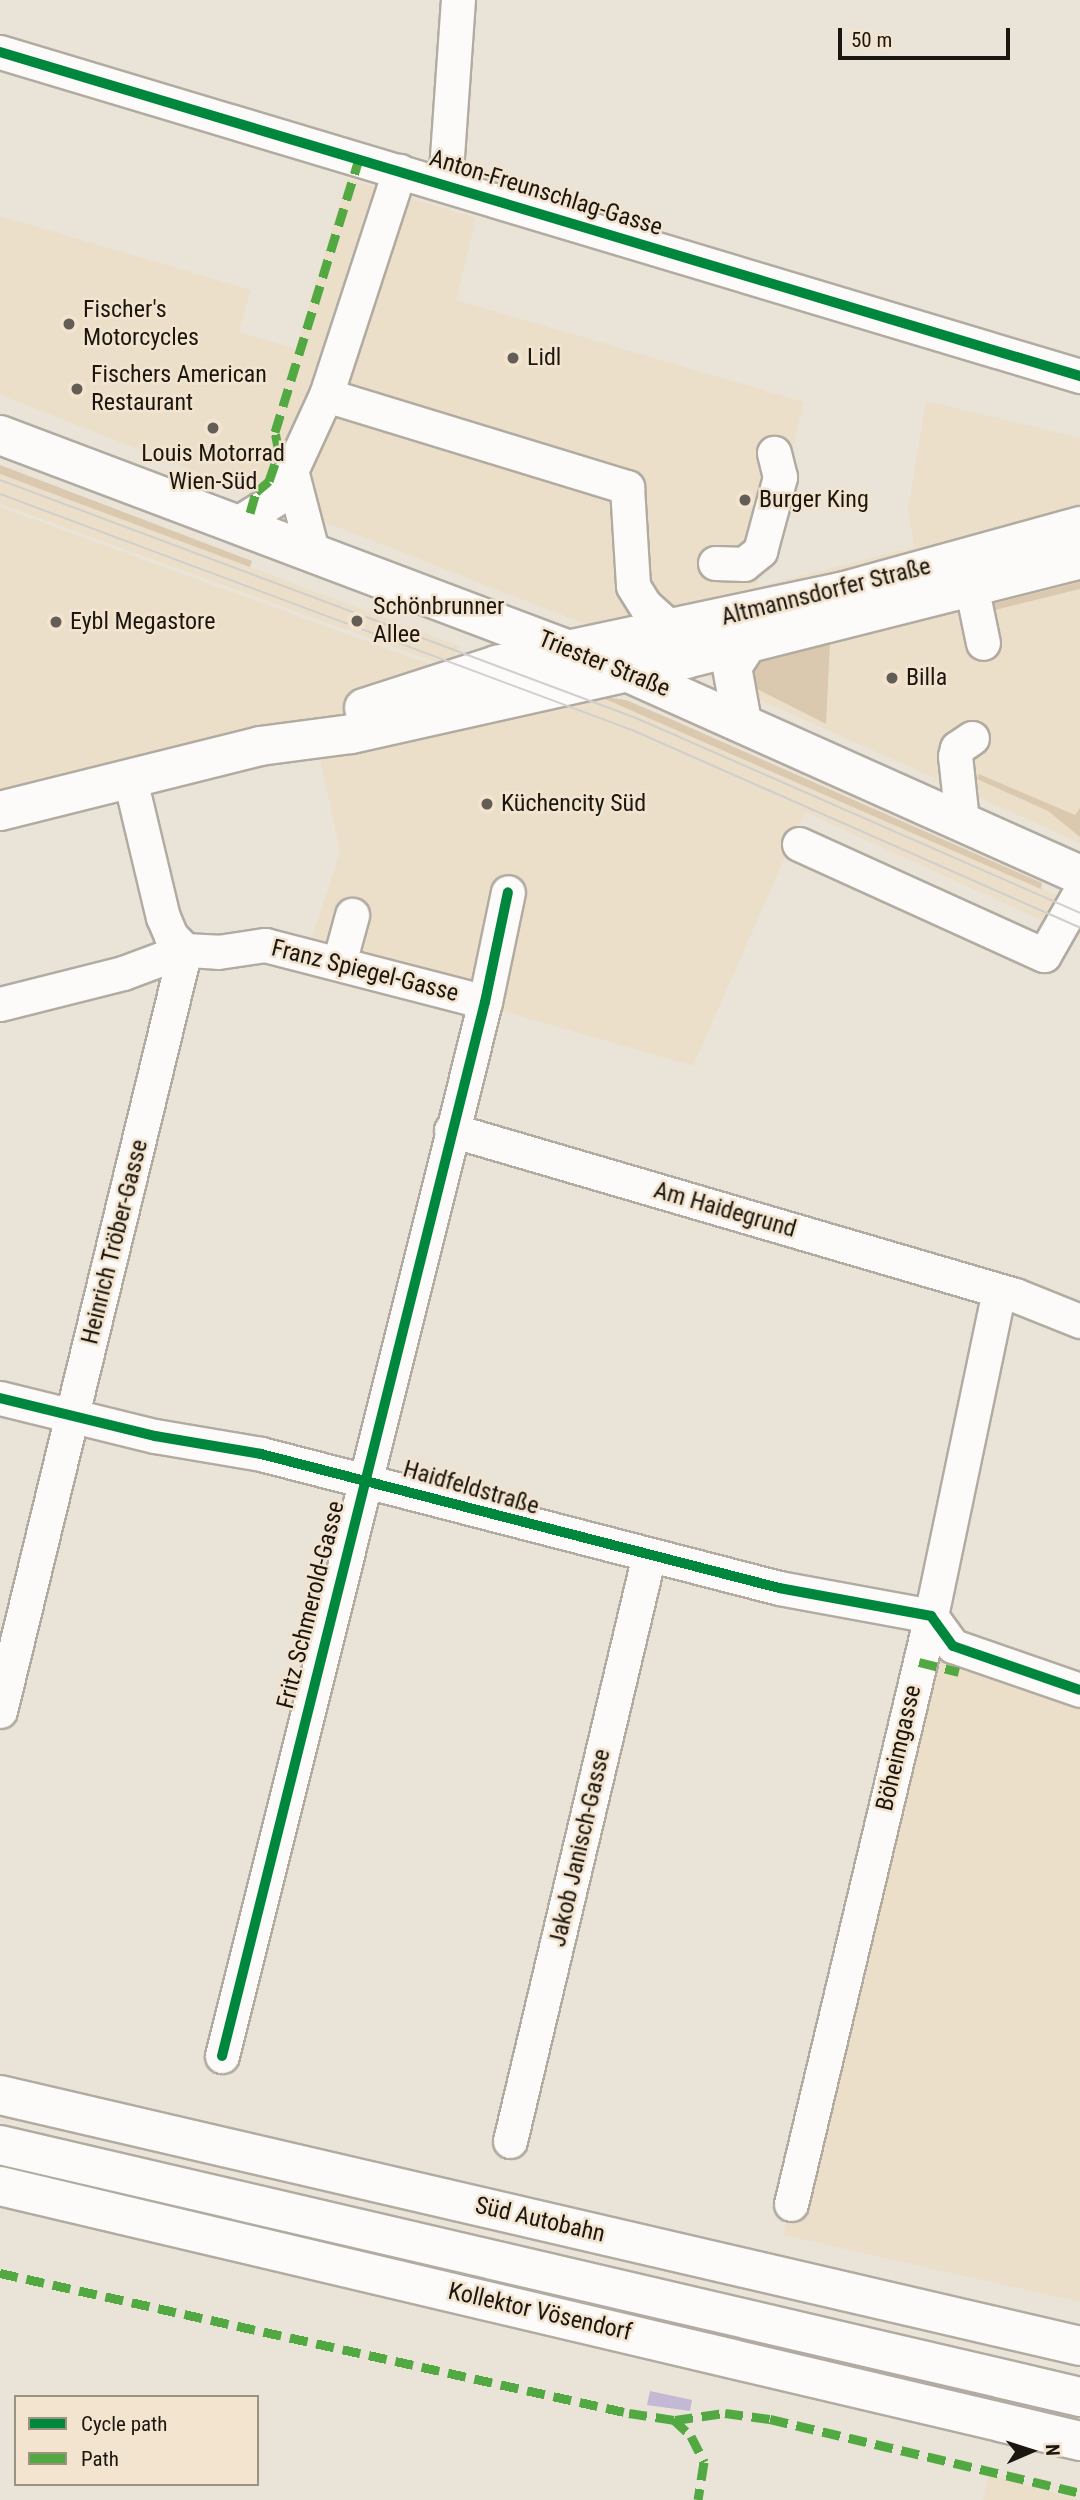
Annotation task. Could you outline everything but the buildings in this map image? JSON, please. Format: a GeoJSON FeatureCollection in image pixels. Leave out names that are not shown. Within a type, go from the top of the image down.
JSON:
{"type":"FeatureCollection","features":[{"type":"Feature","properties":{"kind":"main road","name":"Triester Straße"},"geometry":{"type":"LineString","coordinates":[[0,435],[622,670],[1080,875]]}},
{"type":"Feature","properties":{"kind":"main road","name":"Altmannsdorfer Straße"},"geometry":{"type":"LineString","coordinates":[[260,746],[475,671],[854,588],[1080,526]]}},
{"type":"Feature","properties":{"kind":"main road","name":"Altmannsdorfer Straße"},"geometry":{"type":"LineString","coordinates":[[260,746],[351,734],[622,670],[747,644],[1080,559]]}},
{"type":"Feature","properties":{"kind":"main road"},"geometry":{"type":"LineString","coordinates":[[742,722],[732,667],[747,644]]}},
{"type":"Feature","properties":{"kind":"main road"},"geometry":{"type":"LineString","coordinates":[[0,811],[260,746]]}},
{"type":"Feature","properties":{"kind":"main road","name":"Süd Autobahn"},"geometry":{"type":"LineString","coordinates":[[0,2095],[1080,2346]]}},
{"type":"Feature","properties":{"kind":"main road","name":"Süd Autobahn"},"geometry":{"type":"LineString","coordinates":[[0,2145],[1080,2397]]}},
{"type":"Feature","properties":{"kind":"main road","name":"Kollektor Vösendorf"},"geometry":{"type":"LineString","coordinates":[[0,2186],[1080,2441]]}},
{"type":"Feature","properties":{"kind":"street"},"geometry":{"type":"LineString","coordinates":[[445,185],[458,0]]}},
{"type":"Feature","properties":{"kind":"street","name":"Anton-Freunschlag-Gasse"},"geometry":{"type":"LineString","coordinates":[[0,52],[1080,376]]}},
{"type":"Feature","properties":{"kind":"street"},"geometry":{"type":"LineString","coordinates":[[236,524],[279,496],[292,474],[301,444],[312,432],[399,171]]}},
{"type":"Feature","properties":{"kind":"street"},"geometry":{"type":"LineString","coordinates":[[326,395],[627,487],[633,586],[645,605],[672,629]]}},
{"type":"Feature","properties":{"kind":"street"},"geometry":{"type":"LineString","coordinates":[[715,563],[744,564],[760,551],[780,477],[774,453]]}},
{"type":"Feature","properties":{"kind":"street"},"geometry":{"type":"LineString","coordinates":[[292,474],[312,551]]}},
{"type":"Feature","properties":{"kind":"street"},"geometry":{"type":"LineString","coordinates":[[971,585],[983,643]]}},
{"type":"Feature","properties":{"kind":"street"},"geometry":{"type":"LineString","coordinates":[[962,821],[955,755],[957,748],[972,738]]}},
{"type":"Feature","properties":{"kind":"street"},"geometry":{"type":"LineString","coordinates":[[130,779],[163,917],[171,936],[185,950]]}},
{"type":"Feature","properties":{"kind":"street"},"geometry":{"type":"LineString","coordinates":[[799,844],[1044,955],[1080,892]]}},
{"type":"Feature","properties":{"kind":"street","name":"Fritz Schmerold-Gasse"},"geometry":{"type":"LineString","coordinates":[[222,2056],[363,1481],[485,1002],[508,892]]}},
{"type":"Feature","properties":{"kind":"street"},"geometry":{"type":"LineString","coordinates":[[339,963],[352,915]]}},
{"type":"Feature","properties":{"kind":"street","name":"Franz Spiegel-Gasse"},"geometry":{"type":"LineString","coordinates":[[0,1004],[123,973],[185,950],[218,952],[265,945],[485,1002]]}},
{"type":"Feature","properties":{"kind":"street","name":"Heinrich Tröber-Gasse"},"geometry":{"type":"LineString","coordinates":[[0,1711],[185,950]]}},
{"type":"Feature","properties":{"kind":"street","name":"Am Haidegrund"},"geometry":{"type":"LineString","coordinates":[[451,1130],[999,1291],[1080,1321]]}},
{"type":"Feature","properties":{"kind":"street","name":"Böheimgasse"},"geometry":{"type":"LineString","coordinates":[[791,2204],[931,1616],[999,1291]]}},
{"type":"Feature","properties":{"kind":"street","name":"Haidfeldstraße"},"geometry":{"type":"LineString","coordinates":[[0,1398],[155,1436],[261,1454],[779,1588],[931,1616]]}},
{"type":"Feature","properties":{"kind":"street","name":"Jakob Janisch-Gasse"},"geometry":{"type":"LineString","coordinates":[[510,2141],[649,1555]]}},
{"type":"Feature","properties":{"kind":"street"},"geometry":{"type":"LineString","coordinates":[[931,1616],[953,1646],[1080,1690]]}},
{"type":"Feature","properties":{"kind":"shaded area"},"geometry":{"type":"Polygon","coordinates":[[[347,179],[476,218],[456,300],[804,402],[757,587],[914,547],[908,509],[926,401],[1080,438],[1080,843],[631,642],[0,395],[0,216],[251,290],[239,332],[296,349],[347,179]]]}},
{"type":"Feature","properties":{"kind":"shaded area"},"geometry":{"type":"Polygon","coordinates":[[[0,465],[252,561],[250,567],[0,474],[0,465]]]}},
{"type":"Feature","properties":{"kind":"shaded area"},"geometry":{"type":"Polygon","coordinates":[[[0,474],[461,647],[447,666],[0,504],[0,474]]]}},
{"type":"Feature","properties":{"kind":"shaded area"},"geometry":{"type":"Polygon","coordinates":[[[0,507],[541,705],[592,693],[1080,905],[1080,938],[805,812],[693,1066],[499,1010],[312,937],[340,852],[320,758],[0,812],[0,507]]]}},
{"type":"Feature","properties":{"kind":"shaded area"},"geometry":{"type":"Polygon","coordinates":[[[1080,582],[1080,589],[995,610],[998,628],[994,628],[988,605],[1080,582]]]}},
{"type":"Feature","properties":{"kind":"shaded area"},"geometry":{"type":"Polygon","coordinates":[[[830,643],[826,724],[753,687],[750,663],[830,643]]]}},
{"type":"Feature","properties":{"kind":"shaded area"},"geometry":{"type":"Polygon","coordinates":[[[598,696],[626,700],[666,717],[1042,883],[1041,889],[598,696]]]}},
{"type":"Feature","properties":{"kind":"shaded area"},"geometry":{"type":"Polygon","coordinates":[[[979,774],[1075,815],[1080,808],[1080,837],[1048,811],[977,779],[979,774]]]}},
{"type":"Feature","properties":{"kind":"shaded area"},"geometry":{"type":"Polygon","coordinates":[[[922,1652],[1080,1709],[1080,2302],[783,2235],[922,1652]]]}},
{"type":"Feature","properties":{"kind":"shaded area"},"geometry":{"type":"Polygon","coordinates":[[[650,2391],[692,2400],[690,2411],[647,2405],[650,2391]]]}},
{"type":"Feature","properties":{"kind":"shaded area"},"geometry":{"type":"Polygon","coordinates":[[[989,2474],[1080,2500],[983,2500],[989,2474]]]}},
{"type":"Feature","properties":{"kind":"tram line"},"geometry":{"type":"LineString","coordinates":[[0,480],[636,718],[1080,913]]}},
{"type":"Feature","properties":{"kind":"tram line"},"geometry":{"type":"LineString","coordinates":[[0,494],[632,730],[1080,928]]}},
{"type":"Feature","properties":{"kind":"marked path"},"geometry":{"type":"LineString","coordinates":[[250,513],[256,492],[269,481],[279,452],[275,432],[359,159]]}},
{"type":"Feature","properties":{"kind":"marked path"},"geometry":{"type":"LineString","coordinates":[[919,1662],[959,1672]]}},
{"type":"Feature","properties":{"kind":"marked path"},"geometry":{"type":"LineString","coordinates":[[0,2273],[629,2413],[675,2420],[725,2413],[770,2419],[1080,2493]]}},
{"type":"Feature","properties":{"kind":"marked path"},"geometry":{"type":"LineString","coordinates":[[673,2419],[691,2436],[704,2462],[698,2500]]}},
{"type":"Feature","properties":{"kind":"cycle path"},"geometry":{"type":"LineString","coordinates":[[0,52],[1080,376]]}},
{"type":"Feature","properties":{"kind":"cycle path"},"geometry":{"type":"LineString","coordinates":[[222,2056],[485,1002],[508,892]]}},
{"type":"Feature","properties":{"kind":"cycle path"},"geometry":{"type":"LineString","coordinates":[[0,1398],[155,1436],[261,1454],[779,1588],[931,1616],[953,1646],[1080,1690]]}},
{"type":"Feature","properties":{"kind":"place","name":"Fischer's Motorcycles"},"geometry":{"type":"Point","coordinates":[69,324]}},
{"type":"Feature","properties":{"kind":"place","name":"Lidl"},"geometry":{"type":"Point","coordinates":[513,358]}},
{"type":"Feature","properties":{"kind":"place","name":"Fischers American Restaurant"},"geometry":{"type":"Point","coordinates":[77,389]}},
{"type":"Feature","properties":{"kind":"place","name":"Louis Motorrad Wien-Süd"},"geometry":{"type":"Point","coordinates":[213,428]}},
{"type":"Feature","properties":{"kind":"place","name":"Burger King"},"geometry":{"type":"Point","coordinates":[745,500]}},
{"type":"Feature","properties":{"kind":"place","name":"Schönbrunner Allee"},"geometry":{"type":"Point","coordinates":[357,621]}},
{"type":"Feature","properties":{"kind":"place","name":"Eybl Megastore"},"geometry":{"type":"Point","coordinates":[56,622]}},
{"type":"Feature","properties":{"kind":"place","name":"Billa"},"geometry":{"type":"Point","coordinates":[892,678]}},
{"type":"Feature","properties":{"kind":"place","name":"Küchencity Süd"},"geometry":{"type":"Point","coordinates":[487,804]}}]}
